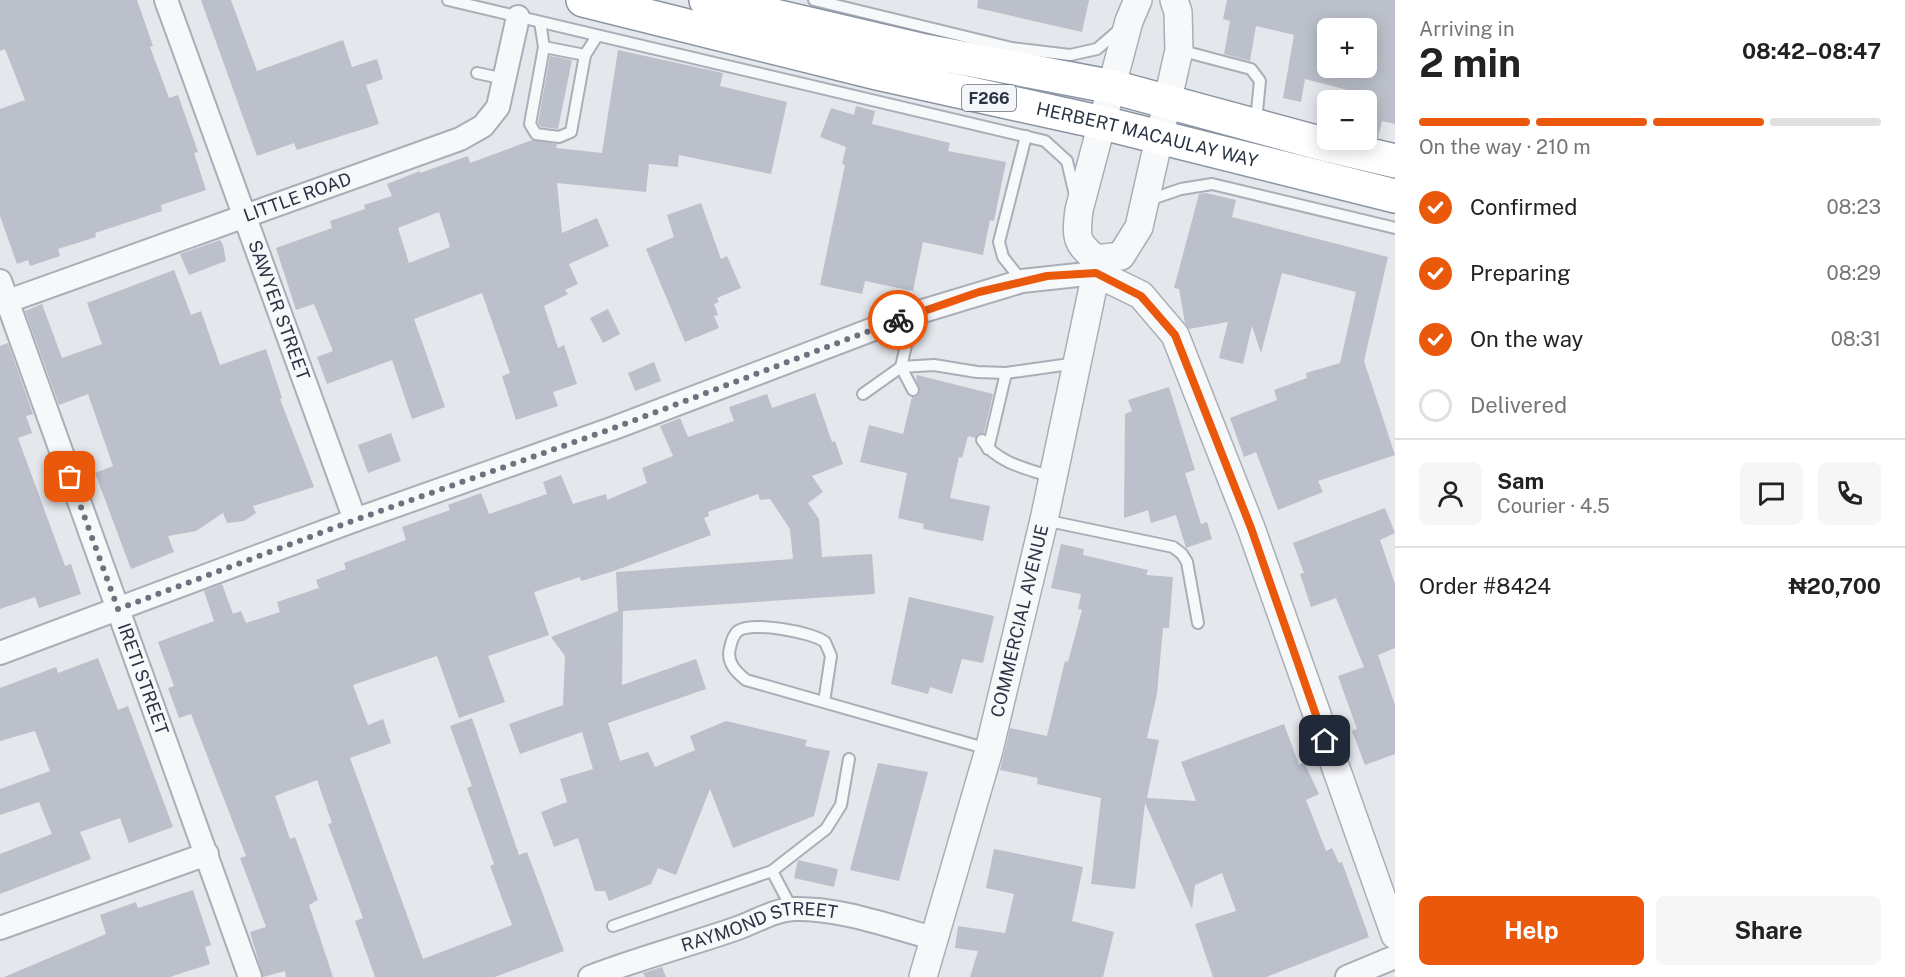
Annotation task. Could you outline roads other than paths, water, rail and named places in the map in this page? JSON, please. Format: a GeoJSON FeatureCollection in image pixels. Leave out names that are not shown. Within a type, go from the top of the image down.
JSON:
{"type":"FeatureCollection","features":[{"type":"Feature","properties":{"kind":"highway","name":"HERBERT MACAULAY WAY"},"geometry":{"type":"LineString","coordinates":[[583,0],[882,74],[1103,123],[1395,196]]}},
{"type":"Feature","properties":{"kind":"highway","name":"HERBERT MACAULAY WAY"},"geometry":{"type":"LineString","coordinates":[[706,0],[925,51],[1113,87],[1395,161]]}},
{"type":"Feature","properties":{"kind":"street","name":"SAWYER STREET"},"geometry":{"type":"LineString","coordinates":[[166,0],[355,520]]}},
{"type":"Feature","properties":{"kind":"street"},"geometry":{"type":"LineString","coordinates":[[0,652],[355,520],[614,428],[913,314],[1022,281],[1096,266],[1120,256],[1139,227],[1179,50],[1178,12],[1174,0]]}},
{"type":"Feature","properties":{"kind":"street"},"geometry":{"type":"LineString","coordinates":[[1133,10],[1079,210],[1076,232],[1080,246],[1096,266],[1141,296],[1175,335],[1251,528],[1395,935]]}},
{"type":"Feature","properties":{"kind":"street","name":"LITTLE ROAD"},"geometry":{"type":"LineString","coordinates":[[2,295],[245,215],[460,139],[483,126],[498,107],[518,17]]}},
{"type":"Feature","properties":{"kind":"street","name":"COMMERCIAL AVENUE"},"geometry":{"type":"LineString","coordinates":[[923,977],[988,750],[1044,520],[1096,266]]}},
{"type":"Feature","properties":{"kind":"street","name":"IRETI STREET"},"geometry":{"type":"LineString","coordinates":[[2,295],[250,977]]}},
{"type":"Feature","properties":{"kind":"street"},"geometry":{"type":"LineString","coordinates":[[0,928],[207,854]]}},
{"type":"Feature","properties":{"kind":"street","name":"RAYMOND STREET"},"geometry":{"type":"LineString","coordinates":[[590,977],[657,952],[740,927],[768,914],[793,909],[830,911],[933,938]]}},
{"type":"Feature","properties":{"kind":"street"},"geometry":{"type":"LineString","coordinates":[[1347,977],[1395,957]]}},
{"type":"Feature","properties":{"kind":"lane"},"geometry":{"type":"LineString","coordinates":[[448,0],[1045,141],[1067,161],[1079,210]]}},
{"type":"Feature","properties":{"kind":"lane"},"geometry":{"type":"LineString","coordinates":[[814,0],[1012,48],[1070,55],[1098,49],[1133,10]]}},
{"type":"Feature","properties":{"kind":"lane"},"geometry":{"type":"LineString","coordinates":[[540,22],[544,47],[530,124],[536,134],[559,137],[571,132],[585,55],[597,36]]}},
{"type":"Feature","properties":{"kind":"lane"},"geometry":{"type":"LineString","coordinates":[[544,47],[585,55]]}},
{"type":"Feature","properties":{"kind":"lane"},"geometry":{"type":"LineString","coordinates":[[1179,50],[1251,69],[1260,81],[1255,125]]}},
{"type":"Feature","properties":{"kind":"lane"},"geometry":{"type":"LineString","coordinates":[[477,73],[506,79]]}},
{"type":"Feature","properties":{"kind":"lane"},"geometry":{"type":"LineString","coordinates":[[1022,281],[1003,257],[999,242],[1026,136]]}},
{"type":"Feature","properties":{"kind":"lane"},"geometry":{"type":"LineString","coordinates":[[1146,201],[1181,189],[1212,184],[1395,228]]}},
{"type":"Feature","properties":{"kind":"lane"},"geometry":{"type":"LineString","coordinates":[[913,314],[902,367],[914,390]]}},
{"type":"Feature","properties":{"kind":"lane"},"geometry":{"type":"LineString","coordinates":[[863,394],[902,367],[934,365],[977,372],[1006,373],[1077,363]]}},
{"type":"Feature","properties":{"kind":"lane"},"geometry":{"type":"LineString","coordinates":[[1006,373],[985,445],[1016,465],[1053,477]]}},
{"type":"Feature","properties":{"kind":"lane"},"geometry":{"type":"LineString","coordinates":[[1044,520],[1173,548],[1182,554],[1187,562],[1198,623]]}},
{"type":"Feature","properties":{"kind":"lane"},"geometry":{"type":"LineString","coordinates":[[824,702],[831,656],[825,642],[810,634],[754,627],[738,631],[731,641],[728,653],[734,669],[746,680],[988,750]]}},
{"type":"Feature","properties":{"kind":"lane"},"geometry":{"type":"LineString","coordinates":[[613,926],[772,871],[826,829],[841,805],[849,759]]}},
{"type":"Feature","properties":{"kind":"lane"},"geometry":{"type":"LineString","coordinates":[[772,871],[793,909]]}}]}
